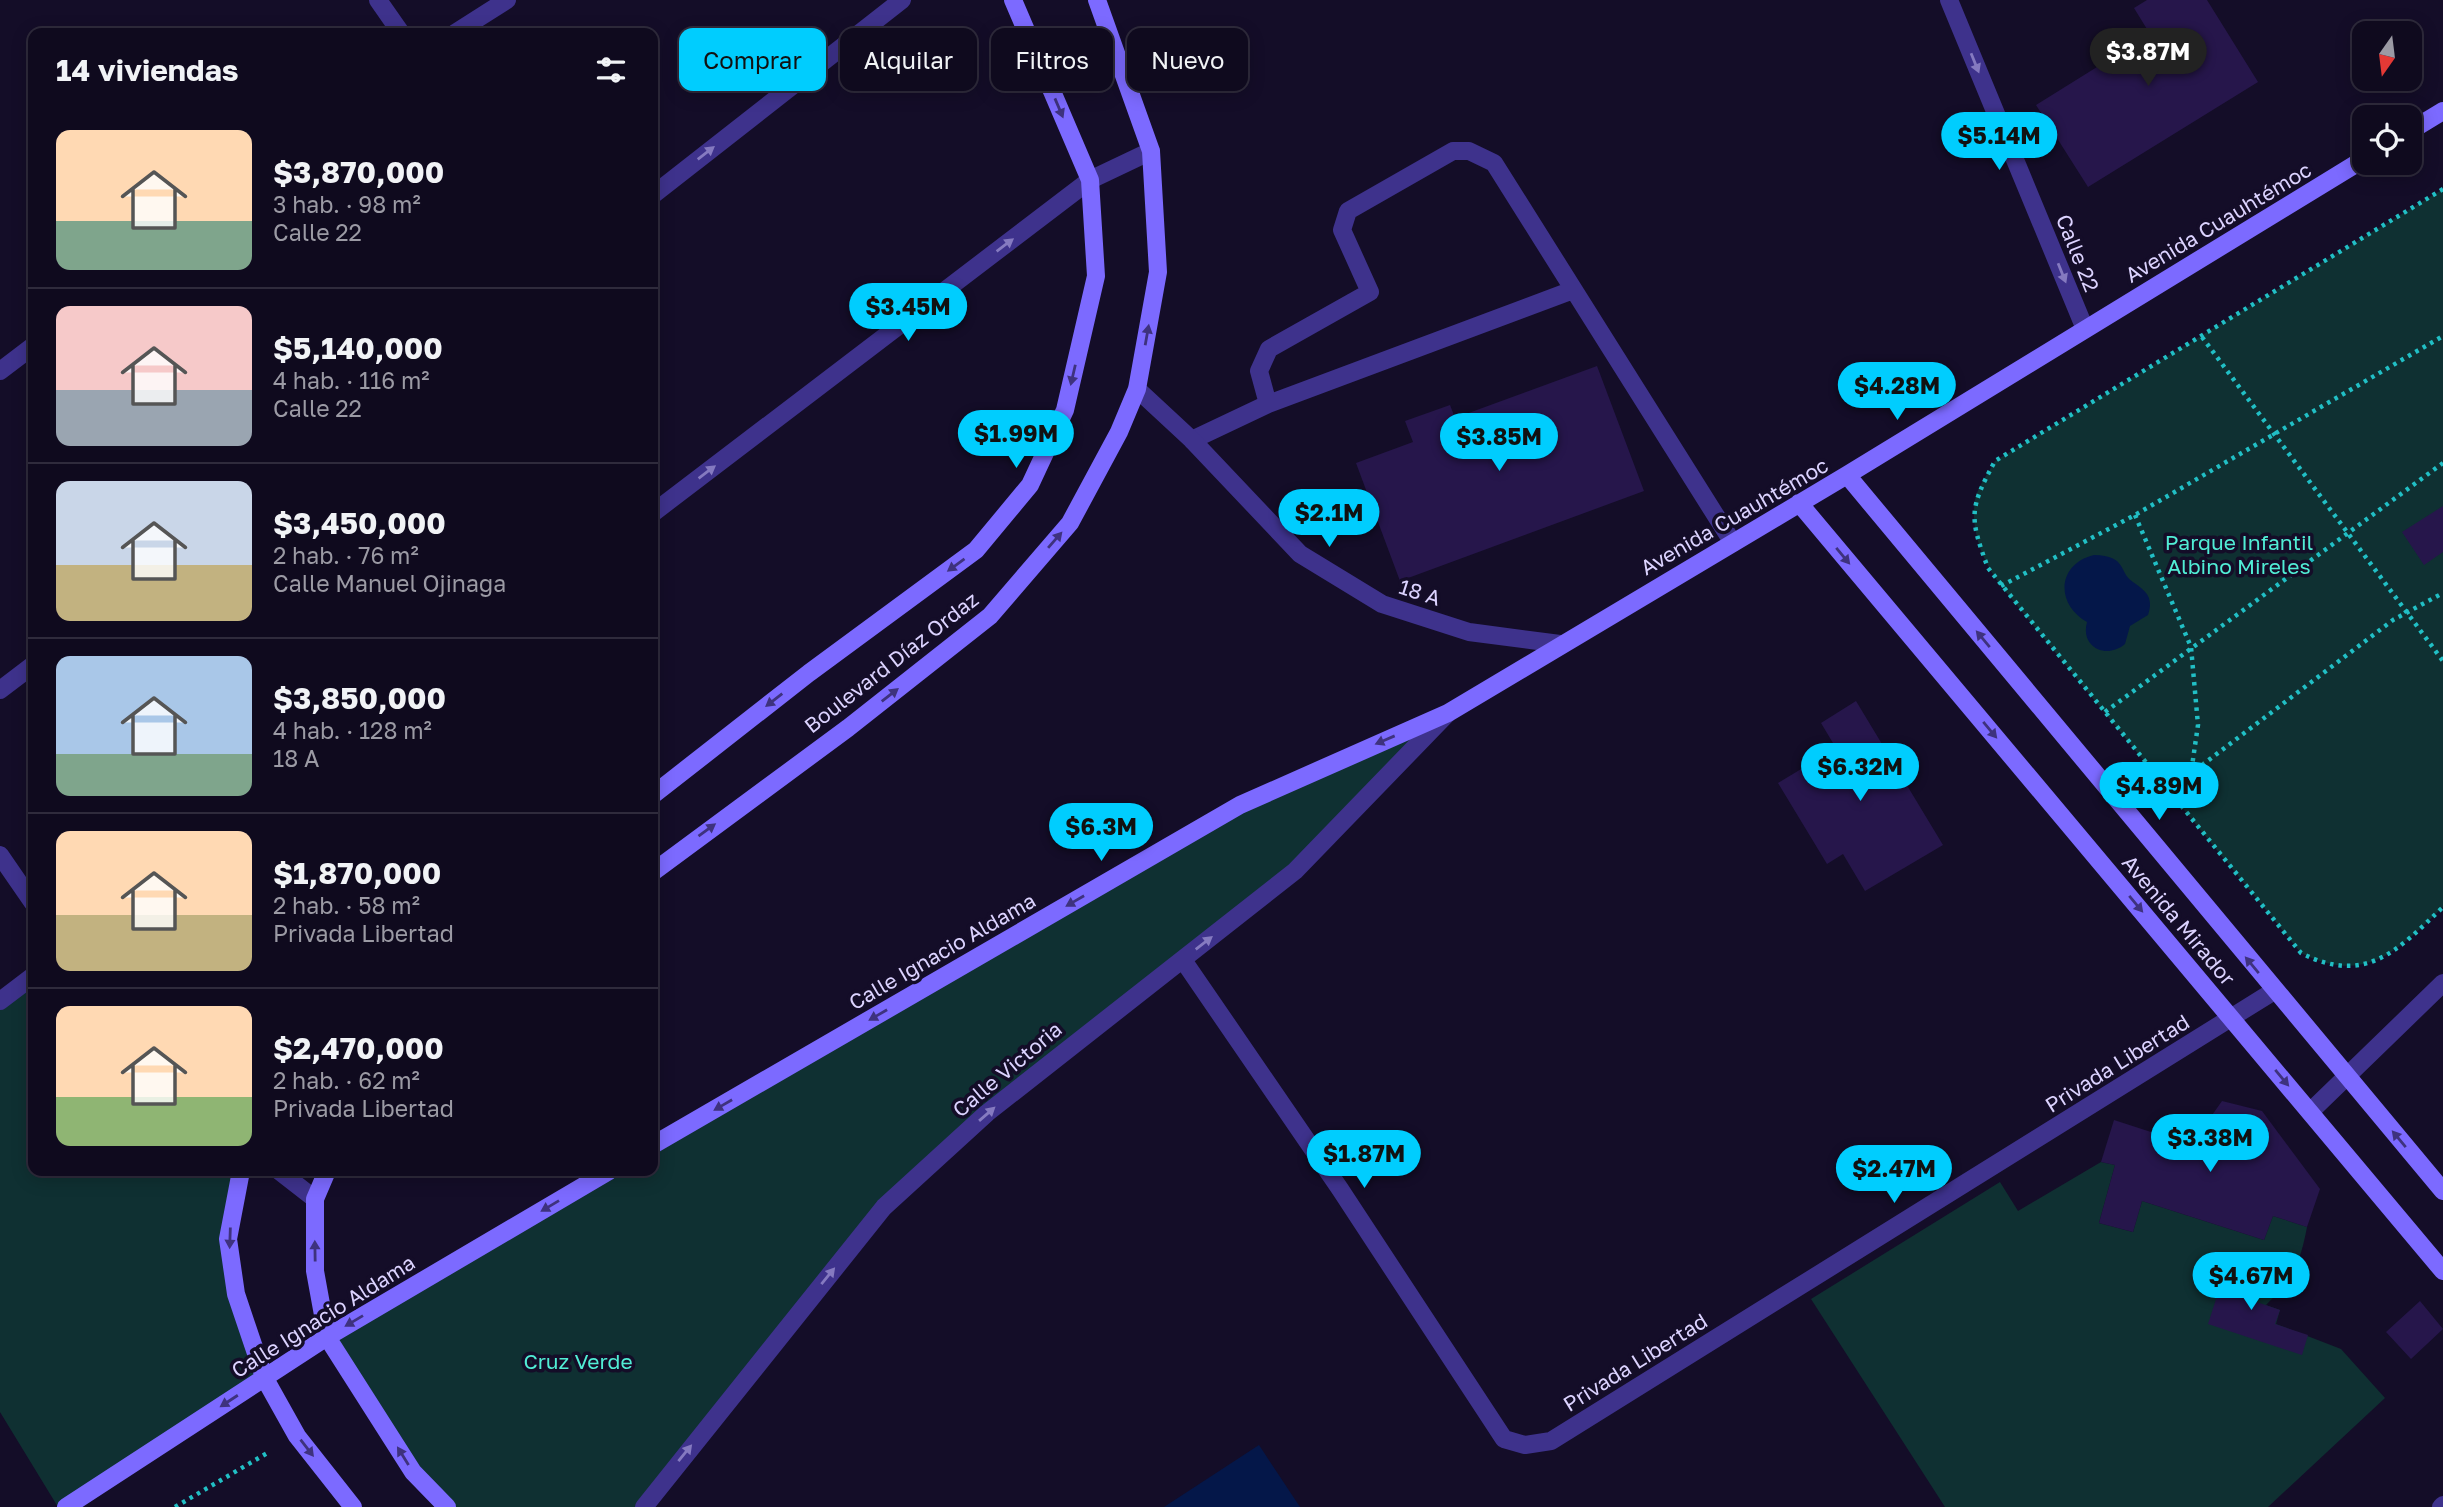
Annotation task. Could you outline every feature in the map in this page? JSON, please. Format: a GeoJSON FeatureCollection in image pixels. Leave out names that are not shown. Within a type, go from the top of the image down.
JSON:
{"type":"FeatureCollection","features":[{"type":"Feature","properties":{"kind":"main road","name":"Boulevard Díaz Ordaz"},"geometry":{"type":"LineString","coordinates":[[658,791],[809,673],[976,550],[1030,485],[1065,410],[1096,276],[1090,180],[1013,0]]}},
{"type":"Feature","properties":{"kind":"main road","name":"Boulevard Díaz Ordaz"},"geometry":{"type":"LineString","coordinates":[[658,868],[848,728],[990,615],[1070,523],[1119,432],[1137,389],[1158,272],[1151,151],[1097,0]]}},
{"type":"Feature","properties":{"kind":"main road"},"geometry":{"type":"LineString","coordinates":[[2422,124],[2443,111]]}},
{"type":"Feature","properties":{"kind":"main road","name":"Avenida Cuauhtémoc"},"geometry":{"type":"LineString","coordinates":[[1448,713],[1847,475],[2352,166]]}},
{"type":"Feature","properties":{"kind":"main road","name":"Avenida Mirador"},"geometry":{"type":"LineString","coordinates":[[1847,475],[2274,992],[2443,1191]]}},
{"type":"Feature","properties":{"kind":"main road","name":"Avenida Mirador"},"geometry":{"type":"LineString","coordinates":[[1799,503],[2443,1270]]}},
{"type":"Feature","properties":{"kind":"main road","name":"Calle Ignacio Aldama"},"geometry":{"type":"LineString","coordinates":[[658,1142],[1240,805],[1448,713]]}},
{"type":"Feature","properties":{"kind":"main road"},"geometry":{"type":"LineString","coordinates":[[240,1176],[228,1239],[236,1294],[264,1377],[297,1436],[353,1507]]}},
{"type":"Feature","properties":{"kind":"main road"},"geometry":{"type":"LineString","coordinates":[[325,1176],[315,1199],[315,1271],[327,1337],[413,1472],[447,1507]]}},
{"type":"Feature","properties":{"kind":"main road","name":"Calle Ignacio Aldama"},"geometry":{"type":"LineString","coordinates":[[66,1507],[327,1337],[601,1176]]}},
{"type":"Feature","properties":{"kind":"street"},"geometry":{"type":"LineString","coordinates":[[378,0],[398,28]]}},
{"type":"Feature","properties":{"kind":"street"},"geometry":{"type":"LineString","coordinates":[[463,28],[507,0]]}},
{"type":"Feature","properties":{"kind":"street"},"geometry":{"type":"LineString","coordinates":[[658,191],[902,0]]}},
{"type":"Feature","properties":{"kind":"street","name":"Calle 22"},"geometry":{"type":"LineString","coordinates":[[1949,0],[2085,329]]}},
{"type":"Feature","properties":{"kind":"street"},"geometry":{"type":"LineString","coordinates":[[658,509],[1090,180],[1151,151]]}},
{"type":"Feature","properties":{"kind":"street"},"geometry":{"type":"LineString","coordinates":[[1268,404],[1259,371],[1269,349],[1370,292],[1342,230],[1348,211],[1453,151],[1469,151],[1494,163],[1732,543]]}},
{"type":"Feature","properties":{"kind":"street"},"geometry":{"type":"LineString","coordinates":[[1192,440],[1268,404],[1573,290]]}},
{"type":"Feature","properties":{"kind":"street"},"geometry":{"type":"LineString","coordinates":[[0,370],[28,350]]}},
{"type":"Feature","properties":{"kind":"street","name":"18 A"},"geometry":{"type":"LineString","coordinates":[[1137,389],[1192,440],[1300,554],[1382,604],[1469,632],[1560,644]]}},
{"type":"Feature","properties":{"kind":"street"},"geometry":{"type":"LineString","coordinates":[[0,690],[28,669]]}},
{"type":"Feature","properties":{"kind":"street","name":"Calle Victoria"},"geometry":{"type":"LineString","coordinates":[[644,1507],[884,1207],[987,1113],[1295,871],[1448,713]]}},
{"type":"Feature","properties":{"kind":"street"},"geometry":{"type":"LineString","coordinates":[[0,855],[28,896]]}},
{"type":"Feature","properties":{"kind":"street","name":"Privada Libertad"},"geometry":{"type":"LineString","coordinates":[[1183,960],[1340,1189],[1504,1438],[1525,1445],[1551,1441],[2274,992]]}},
{"type":"Feature","properties":{"kind":"street"},"geometry":{"type":"LineString","coordinates":[[0,1001],[28,980]]}},
{"type":"Feature","properties":{"kind":"street"},"geometry":{"type":"LineString","coordinates":[[2310,1112],[2346,1074],[2443,983]]}},
{"type":"Feature","properties":{"kind":"street"},"geometry":{"type":"LineString","coordinates":[[285,1176],[315,1199]]}},
{"type":"Feature","properties":{"kind":"path"},"geometry":{"type":"LineString","coordinates":[[2443,189],[1995,461],[1975,498],[1975,533],[1988,568],[2301,953],[2322,964],[2350,968],[2371,963],[2400,948],[2443,906]]}},
{"type":"Feature","properties":{"kind":"path"},"geometry":{"type":"LineString","coordinates":[[2001,586],[2134,515],[2443,336]]}},
{"type":"Feature","properties":{"kind":"path"},"geometry":{"type":"LineString","coordinates":[[2202,337],[2443,661]]}},
{"type":"Feature","properties":{"kind":"path"},"geometry":{"type":"LineString","coordinates":[[2105,712],[2443,463]]}},
{"type":"Feature","properties":{"kind":"path"},"geometry":{"type":"LineString","coordinates":[[2134,515],[2191,647],[2198,724],[2191,773]]}},
{"type":"Feature","properties":{"kind":"path"},"geometry":{"type":"LineString","coordinates":[[2168,791],[2408,611],[2443,593]]}},
{"type":"Feature","properties":{"kind":"path"},"geometry":{"type":"LineString","coordinates":[[175,1507],[297,1436]]}},
{"type":"Feature","properties":{"kind":"green space","name":"Parque Infantil Albino Mireles"},"geometry":{"type":"Polygon","coordinates":[[[2443,189],[2443,907],[2411,937],[2380,959],[2344,966],[2301,953],[2001,586],[1979,546],[1974,523],[1975,500],[1995,461],[2443,189]]]}},
{"type":"Feature","properties":{"kind":"green space","name":"Cruz Verde"},"geometry":{"type":"Polygon","coordinates":[[[1448,713],[1295,871],[884,1207],[650,1507],[447,1507],[327,1337],[602,1176],[658,1176],[658,1143],[1240,805],[1448,713]]]}},
{"type":"Feature","properties":{"kind":"green space"},"geometry":{"type":"Polygon","coordinates":[[[28,979],[28,1176],[240,1176],[228,1239],[264,1377],[58,1507],[0,1412],[0,999],[28,979]]]}},
{"type":"Feature","properties":{"kind":"green space"},"geometry":{"type":"Polygon","coordinates":[[[2101,1162],[2115,1165],[2099,1223],[2133,1232],[2142,1201],[2264,1240],[2273,1216],[2307,1227],[2294,1270],[2266,1305],[2280,1310],[2276,1324],[2341,1349],[2385,1398],[2268,1507],[1945,1507],[1811,1299],[2000,1182],[2018,1211],[2101,1162]]]}},
{"type":"Feature","properties":{"kind":"water"},"geometry":{"type":"Polygon","coordinates":[[[2094,555],[2117,561],[2128,578],[2145,592],[2150,604],[2148,615],[2130,626],[2125,644],[2110,651],[2103,651],[2091,644],[2087,638],[2087,622],[2069,605],[2065,595],[2067,575],[2082,560],[2094,555]]]}},
{"type":"Feature","properties":{"kind":"water"},"geometry":{"type":"Polygon","coordinates":[[[1259,1445],[1300,1507],[1164,1507],[1259,1445]]]}},
{"type":"Feature","properties":{"kind":"building"},"geometry":{"type":"Polygon","coordinates":[[[2147,0],[2207,0],[2258,82],[2088,187],[2036,105],[2150,34],[2134,8],[2147,0]]]}},
{"type":"Feature","properties":{"kind":"building"},"geometry":{"type":"Polygon","coordinates":[[[1597,366],[1644,491],[1400,581],[1356,463],[1413,442],[1405,421],[1450,405],[1455,418],[1597,366]]]}},
{"type":"Feature","properties":{"kind":"building"},"geometry":{"type":"Polygon","coordinates":[[[2443,506],[2443,552],[2424,565],[2402,532],[2443,506]]]}},
{"type":"Feature","properties":{"kind":"building"},"geometry":{"type":"Polygon","coordinates":[[[1856,701],[1943,845],[1865,891],[1843,854],[1827,864],[1778,783],[1836,748],[1821,723],[1856,701]]]}},
{"type":"Feature","properties":{"kind":"building"},"geometry":{"type":"Polygon","coordinates":[[[2222,1101],[2262,1111],[2320,1189],[2307,1227],[2273,1216],[2264,1240],[2142,1201],[2133,1232],[2099,1223],[2115,1165],[2101,1162],[2114,1120],[2191,1145],[2222,1101]]]}},
{"type":"Feature","properties":{"kind":"building"},"geometry":{"type":"Polygon","coordinates":[[[2229,1259],[2258,1268],[2248,1299],[2280,1310],[2275,1324],[2308,1335],[2302,1355],[2208,1324],[2229,1259]]]}},
{"type":"Feature","properties":{"kind":"building"},"geometry":{"type":"Polygon","coordinates":[[[2420,1301],[2443,1329],[2411,1359],[2386,1332],[2420,1301]]]}}]}
